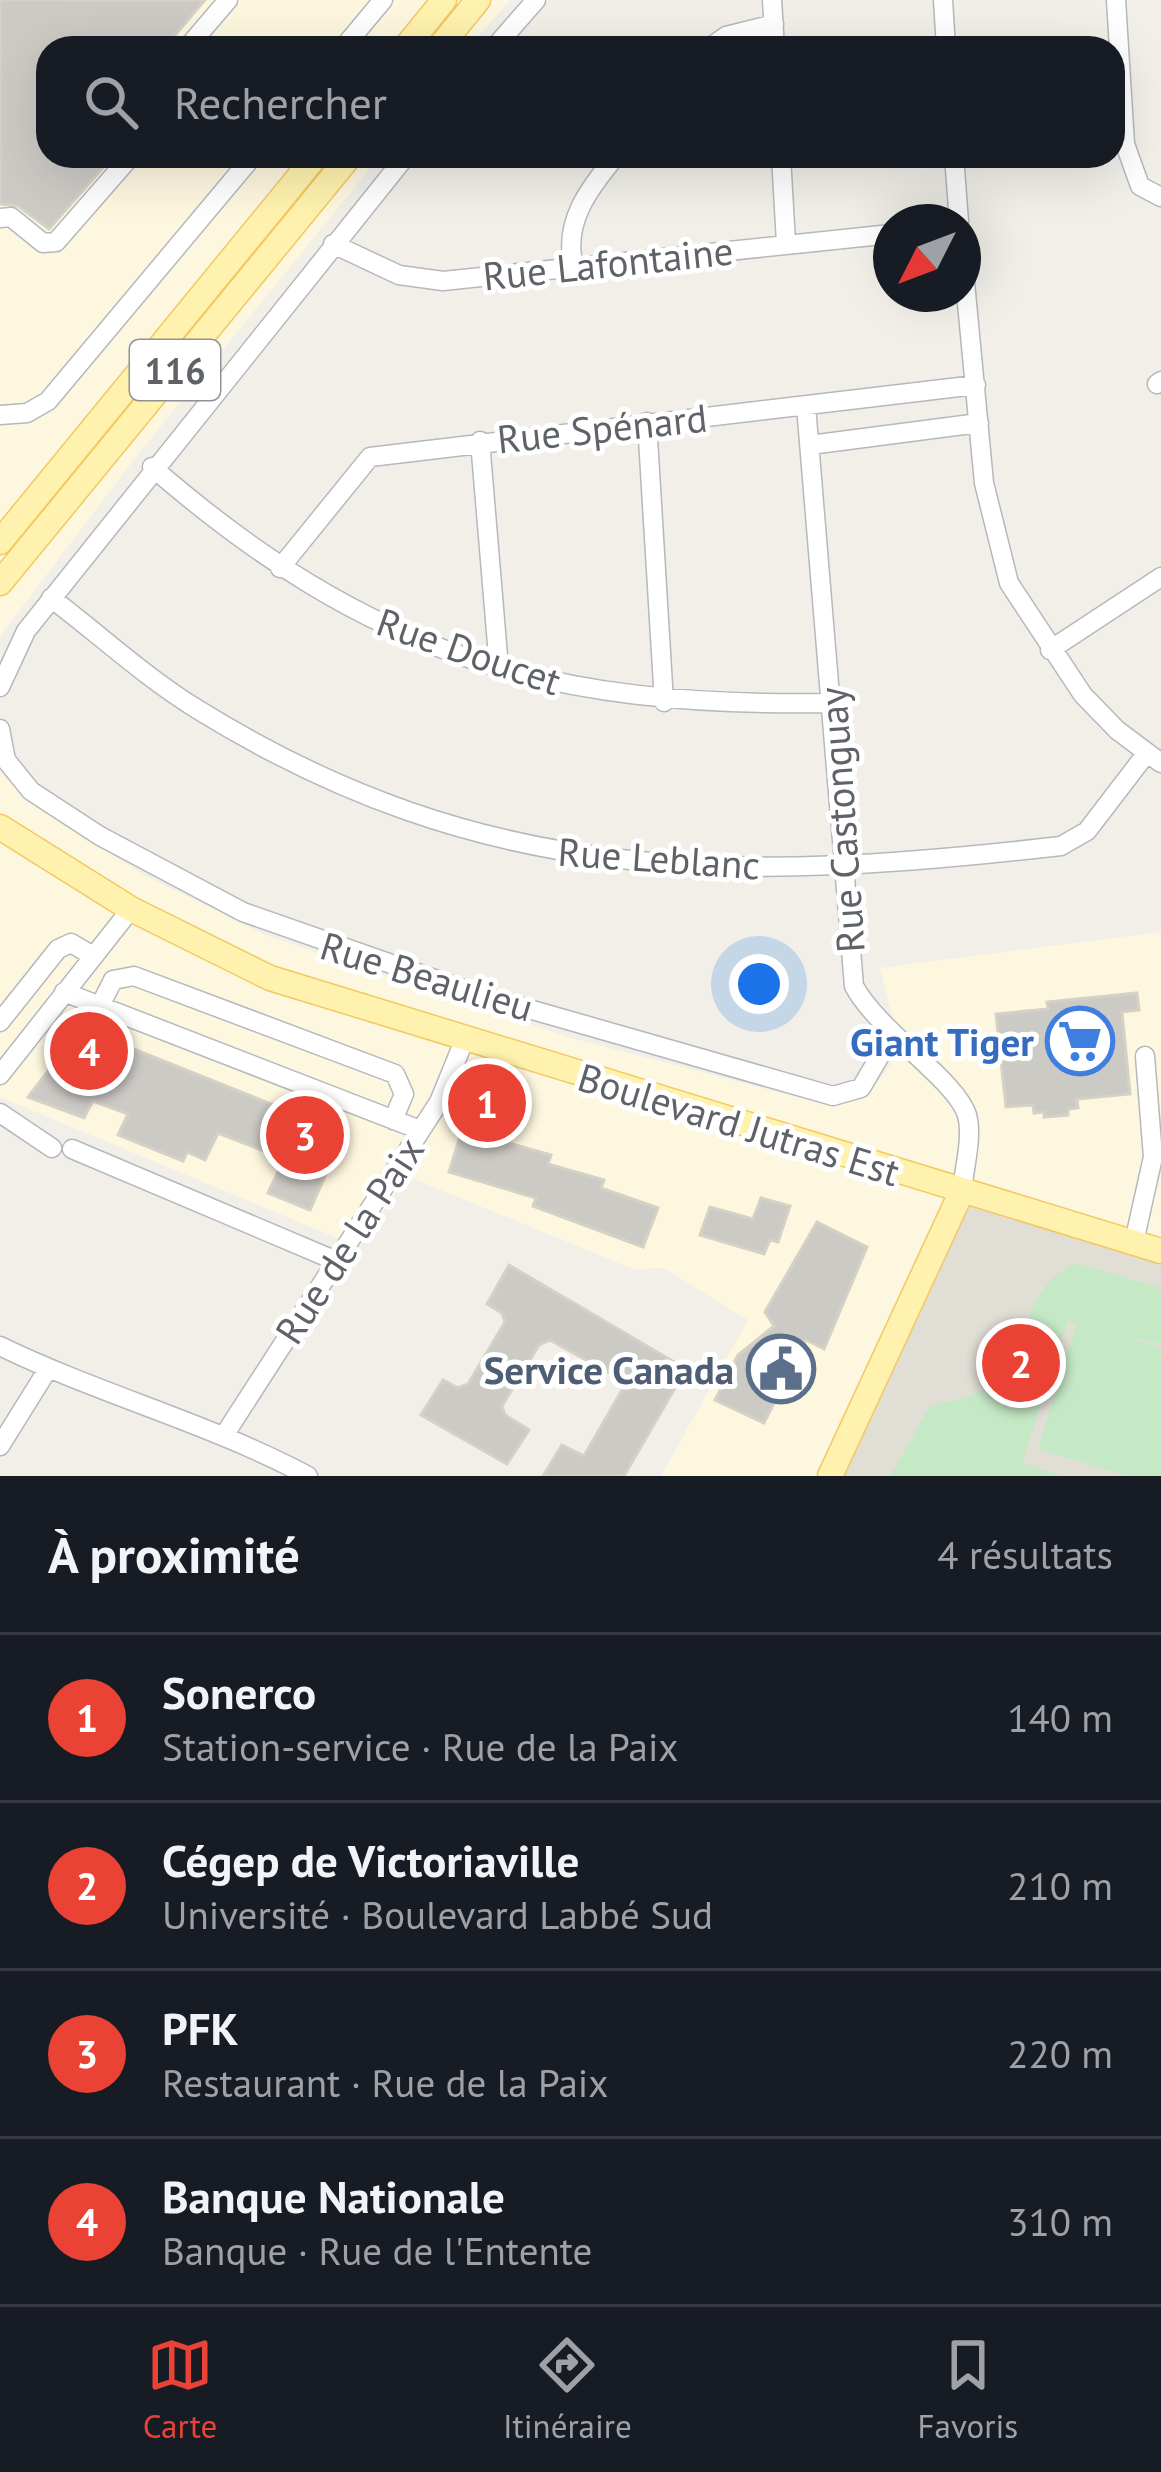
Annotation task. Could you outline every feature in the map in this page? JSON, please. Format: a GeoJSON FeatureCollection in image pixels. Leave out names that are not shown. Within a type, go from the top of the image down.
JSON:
{"type":"FeatureCollection","features":[{"type":"Feature","properties":{"kind":"main road"},"geometry":{"type":"LineString","coordinates":[[415,36],[445,0]]}},
{"type":"Feature","properties":{"kind":"main road"},"geometry":{"type":"LineString","coordinates":[[449,36],[478,0]]}},
{"type":"Feature","properties":{"kind":"main road","name":"116"},"geometry":{"type":"LineString","coordinates":[[0,542],[306,168]]}},
{"type":"Feature","properties":{"kind":"main road","name":"116"},"geometry":{"type":"LineString","coordinates":[[0,583],[340,168]]}},
{"type":"Feature","properties":{"kind":"main road","name":"Boulevard Jutras Est"},"geometry":{"type":"LineString","coordinates":[[0,827],[131,909],[270,978],[1161,1251]]}},
{"type":"Feature","properties":{"kind":"main road"},"geometry":{"type":"LineString","coordinates":[[830,1476],[962,1191]]}},
{"type":"Feature","properties":{"kind":"street"},"geometry":{"type":"LineString","coordinates":[[198,36],[228,0]]}},
{"type":"Feature","properties":{"kind":"street"},"geometry":{"type":"LineString","coordinates":[[353,36],[383,0]]}},
{"type":"Feature","properties":{"kind":"street"},"geometry":{"type":"LineString","coordinates":[[504,36],[536,0]]}},
{"type":"Feature","properties":{"kind":"street"},"geometry":{"type":"LineString","coordinates":[[772,0],[774,36]]}},
{"type":"Feature","properties":{"kind":"street"},"geometry":{"type":"LineString","coordinates":[[943,0],[945,36]]}},
{"type":"Feature","properties":{"kind":"street"},"geometry":{"type":"LineString","coordinates":[[1116,0],[1118,36]]}},
{"type":"Feature","properties":{"kind":"street"},"geometry":{"type":"LineString","coordinates":[[726,36],[774,24]]}},
{"type":"Feature","properties":{"kind":"street"},"geometry":{"type":"LineString","coordinates":[[1125,130],[1140,186],[1161,197]]}},
{"type":"Feature","properties":{"kind":"street"},"geometry":{"type":"LineString","coordinates":[[0,218],[11,217],[43,243],[56,242],[120,168]]}},
{"type":"Feature","properties":{"kind":"street"},"geometry":{"type":"LineString","coordinates":[[0,416],[27,413],[48,401],[243,168]]}},
{"type":"Feature","properties":{"kind":"street"},"geometry":{"type":"LineString","coordinates":[[0,687],[9,659],[52,598],[152,467],[396,168]]}},
{"type":"Feature","properties":{"kind":"street"},"geometry":{"type":"LineString","coordinates":[[574,266],[572,236],[579,208],[607,168]]}},
{"type":"Feature","properties":{"kind":"street"},"geometry":{"type":"LineString","coordinates":[[782,168],[786,243]]}},
{"type":"Feature","properties":{"kind":"street"},"geometry":{"type":"LineString","coordinates":[[955,168],[958,204]]}},
{"type":"Feature","properties":{"kind":"street","name":"Rue Lafontaine"},"geometry":{"type":"LineString","coordinates":[[333,244],[376,267],[422,280],[873,236]]}},
{"type":"Feature","properties":{"kind":"street"},"geometry":{"type":"LineString","coordinates":[[968,312],[995,541],[1010,583],[1083,695],[1153,758]]}},
{"type":"Feature","properties":{"kind":"street","name":"Rue Spénard"},"geometry":{"type":"LineString","coordinates":[[280,568],[370,457],[976,386]]}},
{"type":"Feature","properties":{"kind":"street","name":"Rue Castonguay"},"geometry":{"type":"LineString","coordinates":[[806,406],[848,869],[854,986],[891,1037],[965,1109],[969,1129],[962,1191]]}},
{"type":"Feature","properties":{"kind":"street"},"geometry":{"type":"LineString","coordinates":[[646,422],[664,701]]}},
{"type":"Feature","properties":{"kind":"street"},"geometry":{"type":"LineString","coordinates":[[810,445],[979,423]]}},
{"type":"Feature","properties":{"kind":"street"},"geometry":{"type":"LineString","coordinates":[[480,441],[499,668]]}},
{"type":"Feature","properties":{"kind":"street","name":"Rue Doucet"},"geometry":{"type":"LineString","coordinates":[[152,467],[280,568],[405,634],[499,668],[614,696],[832,703]]}},
{"type":"Feature","properties":{"kind":"street"},"geometry":{"type":"LineString","coordinates":[[1050,650],[1161,577]]}},
{"type":"Feature","properties":{"kind":"street","name":"Rue Leblanc"},"geometry":{"type":"LineString","coordinates":[[52,598],[129,661],[233,731],[352,790],[421,817],[556,854],[633,864],[848,869],[1077,842],[1153,758]]}},
{"type":"Feature","properties":{"kind":"street","name":"Rue Beaulieu"},"geometry":{"type":"LineString","coordinates":[[0,729],[16,776],[49,804],[172,877],[304,938],[833,1096],[861,1088],[891,1037]]}},
{"type":"Feature","properties":{"kind":"street"},"geometry":{"type":"LineString","coordinates":[[1,1070],[131,909]]}},
{"type":"Feature","properties":{"kind":"street"},"geometry":{"type":"LineString","coordinates":[[0,1022],[58,949],[71,943],[93,956]]}},
{"type":"Feature","properties":{"kind":"street"},"geometry":{"type":"LineString","coordinates":[[100,1006],[113,980],[134,976],[395,1074],[404,1094],[393,1120]]}},
{"type":"Feature","properties":{"kind":"street"},"geometry":{"type":"LineString","coordinates":[[64,992],[420,1130]]}},
{"type":"Feature","properties":{"kind":"street"},"geometry":{"type":"LineString","coordinates":[[274,1073],[289,1034]]}},
{"type":"Feature","properties":{"kind":"street","name":"Rue de la Paix"},"geometry":{"type":"LineString","coordinates":[[225,1434],[420,1130],[464,1041]]}},
{"type":"Feature","properties":{"kind":"street"},"geometry":{"type":"LineString","coordinates":[[1134,1243],[1153,1157],[1145,1056]]}},
{"type":"Feature","properties":{"kind":"street"},"geometry":{"type":"LineString","coordinates":[[0,1113],[62,1149],[334,1260]]}},
{"type":"Feature","properties":{"kind":"street"},"geometry":{"type":"LineString","coordinates":[[0,1346],[48,1370],[225,1434],[308,1476]]}},
{"type":"Feature","properties":{"kind":"street"},"geometry":{"type":"LineString","coordinates":[[0,1446],[48,1370]]}},
{"type":"Feature","properties":{"kind":"shaded area"},"geometry":{"type":"Polygon","coordinates":[[[0,0],[510,0],[478,36],[36,36],[36,168],[370,168],[135,458],[0,636],[0,0]]]}},
{"type":"Feature","properties":{"kind":"shaded area"},"geometry":{"type":"Polygon","coordinates":[[[0,772],[25,799],[144,875],[265,935],[571,1038],[831,1106],[866,1098],[901,1050],[880,968],[1161,932],[1161,1251],[829,1476],[661,1476],[748,1320],[664,1268],[633,1269],[407,1176],[359,1247],[0,1097],[0,772]]]}},
{"type":"Feature","properties":{"kind":"shaded area"},"geometry":{"type":"Polygon","coordinates":[[[962,1191],[1161,1251],[1161,1476],[829,1476],[962,1191]]]}},
{"type":"Feature","properties":{"kind":"green space"},"geometry":{"type":"Polygon","coordinates":[[[1075,1263],[1161,1288],[1161,1344],[1121,1335],[1161,1348],[1161,1476],[1128,1476],[1038,1449],[1076,1324],[1068,1321],[1022,1463],[1062,1476],[890,1476],[930,1406],[976,1393],[999,1378],[1045,1287],[1075,1263]]]}},
{"type":"Feature","properties":{"kind":"building"},"geometry":{"type":"Polygon","coordinates":[[[0,0],[205,0],[174,36],[36,36],[36,168],[103,168],[49,229],[18,206],[0,204],[0,0]]]}},
{"type":"Feature","properties":{"kind":"building"},"geometry":{"type":"Polygon","coordinates":[[[1137,993],[1139,1010],[1122,1012],[1130,1094],[1077,1099],[1078,1108],[1068,1109],[1068,1115],[1044,1117],[1044,1112],[1034,1113],[1033,1105],[1006,1107],[996,1014],[1048,1009],[1047,1002],[1137,993]]]}},
{"type":"Feature","properties":{"kind":"building"},"geometry":{"type":"Polygon","coordinates":[[[81,1028],[344,1133],[310,1210],[268,1193],[284,1159],[218,1133],[205,1160],[187,1152],[183,1161],[118,1135],[128,1114],[93,1101],[84,1118],[28,1097],[81,1028]]]}},
{"type":"Feature","properties":{"kind":"building"},"geometry":{"type":"Polygon","coordinates":[[[462,1130],[551,1155],[548,1164],[604,1180],[601,1188],[658,1208],[643,1247],[533,1206],[536,1198],[449,1172],[462,1130]]]}},
{"type":"Feature","properties":{"kind":"building"},"geometry":{"type":"Polygon","coordinates":[[[761,1198],[790,1206],[778,1242],[770,1240],[764,1254],[700,1235],[710,1207],[753,1219],[761,1198]]]}},
{"type":"Feature","properties":{"kind":"building"},"geometry":{"type":"Polygon","coordinates":[[[817,1222],[867,1247],[824,1349],[806,1340],[764,1423],[715,1400],[738,1355],[774,1326],[765,1312],[817,1222]]]}},
{"type":"Feature","properties":{"kind":"building"},"geometry":{"type":"Polygon","coordinates":[[[509,1265],[686,1369],[624,1476],[543,1476],[562,1445],[584,1456],[622,1390],[620,1379],[550,1340],[539,1345],[502,1406],[505,1415],[529,1430],[507,1464],[421,1415],[443,1380],[458,1388],[468,1384],[505,1322],[502,1313],[487,1304],[509,1265]]]}},
{"type":"Feature","properties":{"kind":"place","name":"Giant Tiger"},"geometry":{"type":"Point","coordinates":[1080,1041]}},
{"type":"Feature","properties":{"kind":"place","name":"Banque Nationale"},"geometry":{"type":"Point","coordinates":[89,1051]}},
{"type":"Feature","properties":{"kind":"place","name":"Sonerco"},"geometry":{"type":"Point","coordinates":[487,1103]}},
{"type":"Feature","properties":{"kind":"place","name":"PFK"},"geometry":{"type":"Point","coordinates":[305,1135]}},
{"type":"Feature","properties":{"kind":"place","name":"Cégep de Victoriaville"},"geometry":{"type":"Point","coordinates":[1021,1363]}},
{"type":"Feature","properties":{"kind":"place","name":"Service Canada"},"geometry":{"type":"Point","coordinates":[781,1369]}}]}
